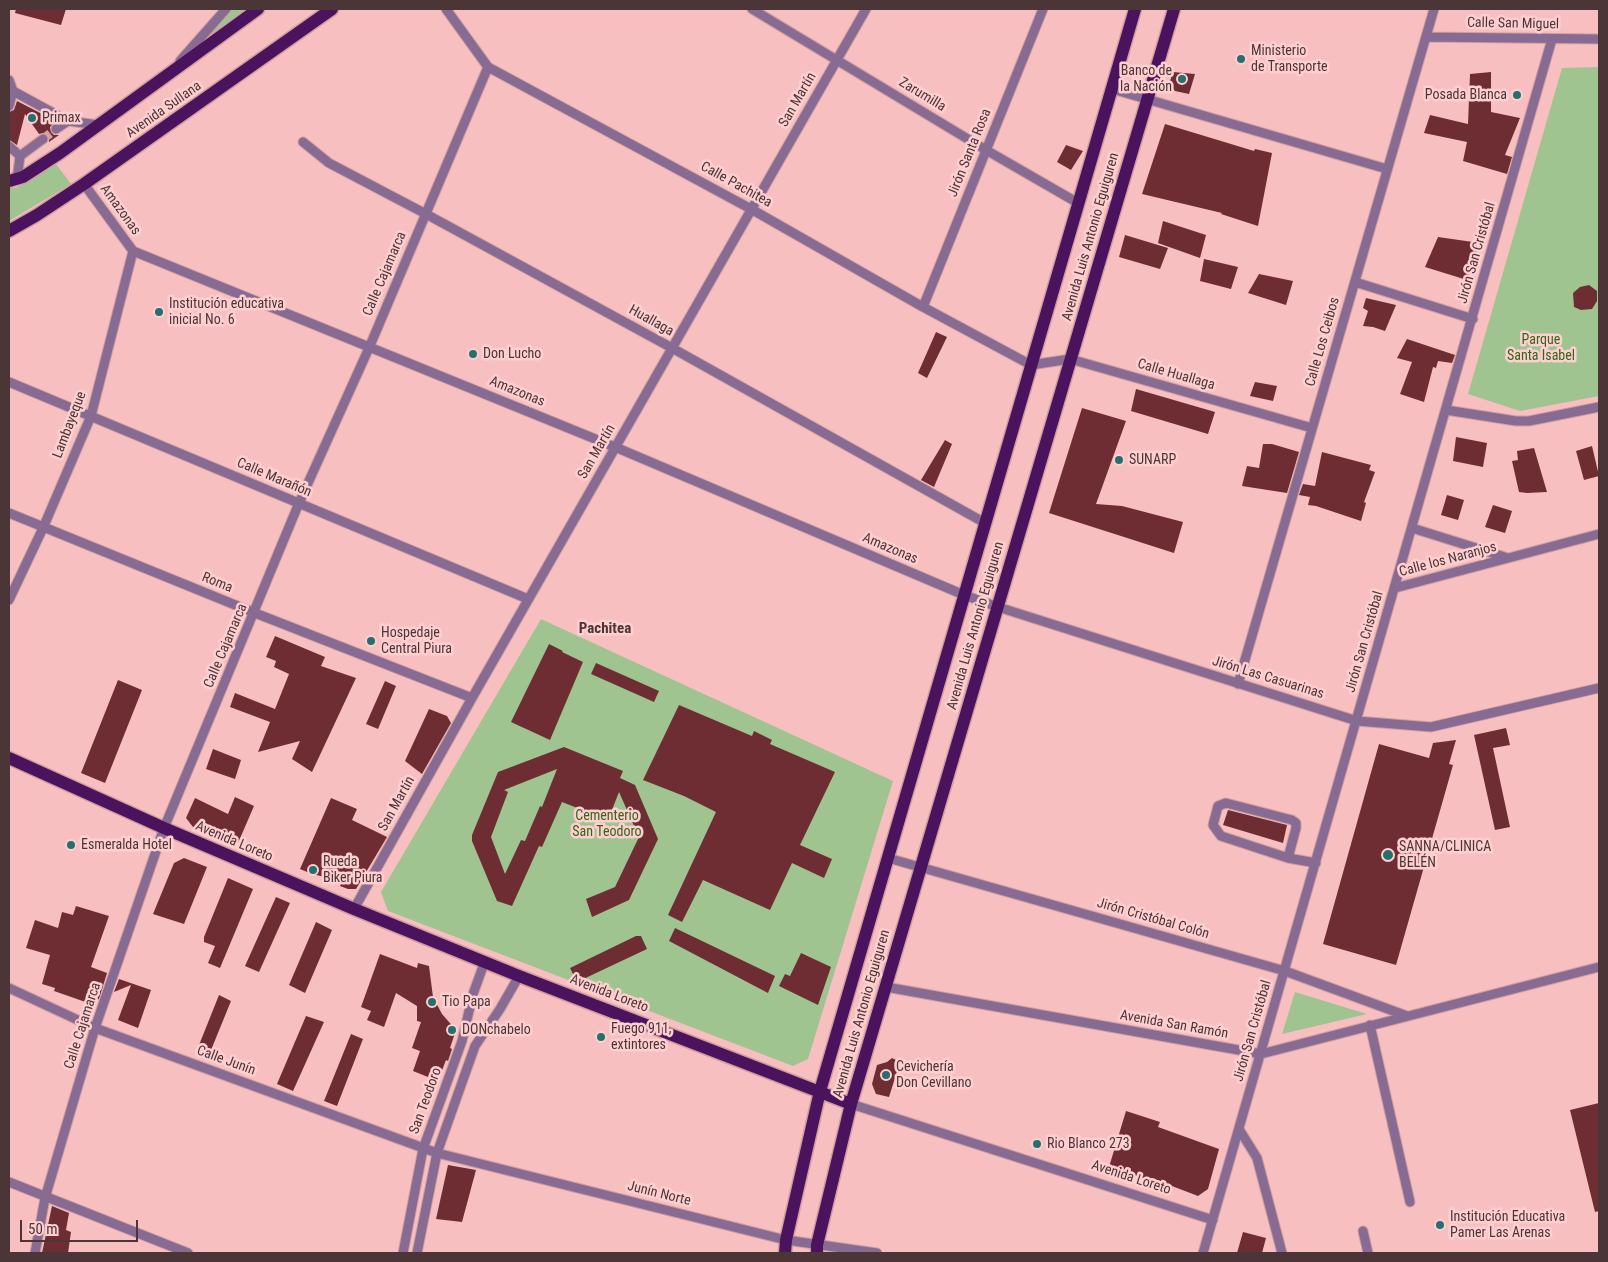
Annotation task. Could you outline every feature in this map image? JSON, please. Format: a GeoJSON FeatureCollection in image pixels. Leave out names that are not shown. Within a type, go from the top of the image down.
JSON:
{"type":"FeatureCollection","features":[{"type":"Feature","properties":{"kind":"main road","name":"Avenida Sullana"},"geometry":{"type":"LineString","coordinates":[[13,180],[60,153],[258,9]]}},
{"type":"Feature","properties":{"kind":"main road","name":"Avenida Sullana"},"geometry":{"type":"LineString","coordinates":[[9,231],[84,184],[332,9]]}},
{"type":"Feature","properties":{"kind":"main road","name":"Avenida Luis Antonio Eguiguren"},"geometry":{"type":"LineString","coordinates":[[785,1247],[820,1091],[1135,9]]}},
{"type":"Feature","properties":{"kind":"main road","name":"Avenida Luis Antonio Eguiguren"},"geometry":{"type":"LineString","coordinates":[[817,1249],[852,1104],[1174,9]]}},
{"type":"Feature","properties":{"kind":"main road","name":"Avenida Loreto"},"geometry":{"type":"LineString","coordinates":[[9,758],[164,828],[354,909],[519,976],[852,1104]]}},
{"type":"Feature","properties":{"kind":"street"},"geometry":{"type":"LineString","coordinates":[[166,77],[226,9]]}},
{"type":"Feature","properties":{"kind":"street","name":"Calle Pachitea"},"geometry":{"type":"LineString","coordinates":[[446,9],[488,67],[751,209],[923,307],[1031,365]]}},
{"type":"Feature","properties":{"kind":"street","name":"Zarumilla"},"geometry":{"type":"LineString","coordinates":[[752,9],[986,150],[1078,203]]}},
{"type":"Feature","properties":{"kind":"street","name":"San Martín"},"geometry":{"type":"LineString","coordinates":[[354,909],[528,599],[866,9]]}},
{"type":"Feature","properties":{"kind":"street","name":"Jirón Santa Rosa"},"geometry":{"type":"LineString","coordinates":[[923,307],[1043,9]]}},
{"type":"Feature","properties":{"kind":"street","name":"Calle Los Ceibos"},"geometry":{"type":"LineString","coordinates":[[1238,684],[1434,9]]}},
{"type":"Feature","properties":{"kind":"street","name":"Calle San Miguel"},"geometry":{"type":"LineString","coordinates":[[1426,36],[1599,39]]}},
{"type":"Feature","properties":{"kind":"street","name":"Jirón San Cristóbal"},"geometry":{"type":"LineString","coordinates":[[1203,1253],[1552,39]]}},
{"type":"Feature","properties":{"kind":"street","name":"Calle Cajamarca"},"geometry":{"type":"LineString","coordinates":[[35,1253],[45,1198],[95,1028],[164,828],[255,613],[299,503],[369,348],[488,67]]}},
{"type":"Feature","properties":{"kind":"street"},"geometry":{"type":"LineString","coordinates":[[9,80],[13,91],[9,106]]}},
{"type":"Feature","properties":{"kind":"street"},"geometry":{"type":"LineString","coordinates":[[1112,89],[1387,169]]}},
{"type":"Feature","properties":{"kind":"street"},"geometry":{"type":"LineString","coordinates":[[13,91],[68,121],[99,125]]}},
{"type":"Feature","properties":{"kind":"street"},"geometry":{"type":"LineString","coordinates":[[56,129],[68,121]]}},
{"type":"Feature","properties":{"kind":"street"},"geometry":{"type":"LineString","coordinates":[[13,180],[20,156],[43,139]]}},
{"type":"Feature","properties":{"kind":"street","name":"Huallaga"},"geometry":{"type":"LineString","coordinates":[[303,142],[329,163],[672,348],[985,523]]}},
{"type":"Feature","properties":{"kind":"street"},"geometry":{"type":"LineString","coordinates":[[9,146],[20,156]]}},
{"type":"Feature","properties":{"kind":"street","name":"Amazonas"},"geometry":{"type":"LineString","coordinates":[[84,184],[133,251],[615,447],[964,595]]}},
{"type":"Feature","properties":{"kind":"street","name":"Lambayeque"},"geometry":{"type":"LineString","coordinates":[[9,600],[91,416],[133,251]]}},
{"type":"Feature","properties":{"kind":"street"},"geometry":{"type":"LineString","coordinates":[[1355,282],[1473,319]]}},
{"type":"Feature","properties":{"kind":"street","name":"Calle Huallaga"},"geometry":{"type":"LineString","coordinates":[[1031,365],[1070,359],[1312,428]]}},
{"type":"Feature","properties":{"kind":"street","name":"Calle Marañón"},"geometry":{"type":"LineString","coordinates":[[9,382],[528,599]]}},
{"type":"Feature","properties":{"kind":"street"},"geometry":{"type":"LineString","coordinates":[[1446,410],[1516,421],[1529,421],[1599,407]]}},
{"type":"Feature","properties":{"kind":"street","name":"Roma"},"geometry":{"type":"LineString","coordinates":[[9,513],[42,528],[472,698]]}},
{"type":"Feature","properties":{"kind":"street","name":"Calle los Naranjos"},"geometry":{"type":"LineString","coordinates":[[1412,528],[1508,558]]}},
{"type":"Feature","properties":{"kind":"street","name":"Calle los Naranjos"},"geometry":{"type":"LineString","coordinates":[[1395,588],[1599,534]]}},
{"type":"Feature","properties":{"kind":"street","name":"Jirón Las Casuarinas"},"geometry":{"type":"LineString","coordinates":[[964,595],[1357,721],[1431,727],[1599,688]]}},
{"type":"Feature","properties":{"kind":"street"},"geometry":{"type":"LineString","coordinates":[[1288,858],[1296,828],[1296,823],[1292,820],[1226,803],[1218,806],[1213,826],[1221,836],[1288,858],[1316,863]]}},
{"type":"Feature","properties":{"kind":"street","name":"Jirón Cristóbal Colón"},"geometry":{"type":"LineString","coordinates":[[888,858],[1285,972],[1407,1016]]}},
{"type":"Feature","properties":{"kind":"street","name":"San Teodoro"},"geometry":{"type":"LineString","coordinates":[[403,1253],[423,1148],[462,1041],[473,994],[486,961]]}},
{"type":"Feature","properties":{"kind":"street","name":"Avenida San Ramón"},"geometry":{"type":"LineString","coordinates":[[886,988],[1261,1054],[1599,967]]}},
{"type":"Feature","properties":{"kind":"street","name":"San Teodoro"},"geometry":{"type":"LineString","coordinates":[[417,1253],[437,1153],[476,1046],[519,976]]}},
{"type":"Feature","properties":{"kind":"street","name":"Calle Junín"},"geometry":{"type":"LineString","coordinates":[[9,988],[95,1028],[437,1153]]}},
{"type":"Feature","properties":{"kind":"street"},"geometry":{"type":"LineString","coordinates":[[1370,1025],[1410,1202]]}},
{"type":"Feature","properties":{"kind":"street","name":"Avenida Loreto"},"geometry":{"type":"LineString","coordinates":[[852,1104],[1213,1220]]}},
{"type":"Feature","properties":{"kind":"street"},"geometry":{"type":"LineString","coordinates":[[1239,1129],[1257,1158],[1282,1253]]}},
{"type":"Feature","properties":{"kind":"street","name":"Junín Norte"},"geometry":{"type":"LineString","coordinates":[[437,1153],[785,1247],[877,1253]]}},
{"type":"Feature","properties":{"kind":"street"},"geometry":{"type":"LineString","coordinates":[[9,1182],[45,1198],[188,1253]]}},
{"type":"Feature","properties":{"kind":"street"},"geometry":{"type":"LineString","coordinates":[[1363,1231],[1368,1253]]}},
{"type":"Feature","properties":{"kind":"green space"},"geometry":{"type":"Polygon","coordinates":[[[226,9],[258,9],[166,77],[226,9]]]}},
{"type":"Feature","properties":{"kind":"green space","name":"Parque Santa Isabel"},"geometry":{"type":"Polygon","coordinates":[[[1599,67],[1599,396],[1520,411],[1468,394],[1562,68],[1599,67]]]}},
{"type":"Feature","properties":{"kind":"green space"},"geometry":{"type":"Polygon","coordinates":[[[56,164],[71,184],[9,221],[9,188],[16,188],[56,164]]]}},
{"type":"Feature","properties":{"kind":"green space","name":"Cementerio San Teodoro"},"geometry":{"type":"Polygon","coordinates":[[[541,619],[893,781],[808,1059],[793,1066],[388,911],[381,892],[541,619]]]}},
{"type":"Feature","properties":{"kind":"green space"},"geometry":{"type":"Polygon","coordinates":[[[1295,992],[1367,1014],[1282,1034],[1295,992]]]}},
{"type":"Feature","properties":{"kind":"building"},"geometry":{"type":"Polygon","coordinates":[[[16,9],[66,9],[61,25],[15,13],[16,9]]]}},
{"type":"Feature","properties":{"kind":"building","name":"Banco de la Nación"},"geometry":{"type":"Polygon","coordinates":[[[1173,72],[1195,74],[1189,94],[1175,91],[1169,84],[1173,72]]]}},
{"type":"Feature","properties":{"kind":"building"},"geometry":{"type":"Polygon","coordinates":[[[1491,72],[1491,112],[1520,118],[1505,155],[1512,157],[1507,174],[1463,161],[1467,142],[1424,133],[1430,115],[1468,124],[1470,74],[1491,72]]]}},
{"type":"Feature","properties":{"kind":"building"},"geometry":{"type":"Polygon","coordinates":[[[17,101],[48,117],[53,124],[50,127],[51,132],[54,135],[59,135],[49,142],[48,135],[39,134],[25,114],[17,145],[9,140],[9,112],[14,110],[17,101]]]}},
{"type":"Feature","properties":{"kind":"building"},"geometry":{"type":"Polygon","coordinates":[[[1165,124],[1254,151],[1255,149],[1272,153],[1258,226],[1222,213],[1142,194],[1165,124]]]}},
{"type":"Feature","properties":{"kind":"building"},"geometry":{"type":"Polygon","coordinates":[[[1066,145],[1083,151],[1071,170],[1057,162],[1066,145]]]}},
{"type":"Feature","properties":{"kind":"building"},"geometry":{"type":"Polygon","coordinates":[[[1163,221],[1206,235],[1200,258],[1158,243],[1163,221]]]}},
{"type":"Feature","properties":{"kind":"building"},"geometry":{"type":"Polygon","coordinates":[[[1125,235],[1168,248],[1160,269],[1119,257],[1125,235]]]}},
{"type":"Feature","properties":{"kind":"building"},"geometry":{"type":"Polygon","coordinates":[[[1438,237],[1480,243],[1467,280],[1425,267],[1438,237]]]}},
{"type":"Feature","properties":{"kind":"building"},"geometry":{"type":"Polygon","coordinates":[[[1204,259],[1238,267],[1231,289],[1200,281],[1204,259]]]}},
{"type":"Feature","properties":{"kind":"building"},"geometry":{"type":"Polygon","coordinates":[[[1259,274],[1293,281],[1286,305],[1248,293],[1259,274]]]}},
{"type":"Feature","properties":{"kind":"building"},"geometry":{"type":"Polygon","coordinates":[[[1589,285],[1597,291],[1597,301],[1592,309],[1581,310],[1574,307],[1573,293],[1580,287],[1589,285]]]}},
{"type":"Feature","properties":{"kind":"building"},"geometry":{"type":"Polygon","coordinates":[[[1366,298],[1396,305],[1385,331],[1363,326],[1368,311],[1363,308],[1366,298]]]}},
{"type":"Feature","properties":{"kind":"building"},"geometry":{"type":"Polygon","coordinates":[[[936,332],[947,337],[927,378],[918,373],[936,332]]]}},
{"type":"Feature","properties":{"kind":"building"},"geometry":{"type":"Polygon","coordinates":[[[1407,339],[1455,355],[1452,363],[1438,361],[1436,368],[1433,367],[1424,402],[1400,394],[1412,362],[1397,358],[1407,339]]]}},
{"type":"Feature","properties":{"kind":"building"},"geometry":{"type":"Polygon","coordinates":[[[1255,382],[1277,386],[1273,401],[1250,396],[1255,382]]]}},
{"type":"Feature","properties":{"kind":"building"},"geometry":{"type":"Polygon","coordinates":[[[1136,389],[1215,412],[1208,434],[1131,411],[1136,389]]]}},
{"type":"Feature","properties":{"kind":"building"},"geometry":{"type":"Polygon","coordinates":[[[1082,408],[1126,421],[1096,504],[1122,506],[1183,522],[1174,553],[1049,513],[1082,408]]]}},
{"type":"Feature","properties":{"kind":"building"},"geometry":{"type":"Polygon","coordinates":[[[1456,437],[1487,443],[1483,467],[1453,461],[1456,437]]]}},
{"type":"Feature","properties":{"kind":"building"},"geometry":{"type":"Polygon","coordinates":[[[945,440],[952,444],[934,487],[921,480],[945,440]]]}},
{"type":"Feature","properties":{"kind":"building"},"geometry":{"type":"Polygon","coordinates":[[[1263,444],[1272,444],[1299,452],[1287,493],[1242,486],[1247,466],[1259,468],[1263,444]]]}},
{"type":"Feature","properties":{"kind":"building"},"geometry":{"type":"Polygon","coordinates":[[[1592,446],[1599,476],[1584,480],[1576,451],[1592,446]]]}},
{"type":"Feature","properties":{"kind":"building"},"geometry":{"type":"Polygon","coordinates":[[[1534,448],[1547,492],[1519,492],[1512,461],[1518,460],[1517,451],[1534,448]]]}},
{"type":"Feature","properties":{"kind":"building"},"geometry":{"type":"Polygon","coordinates":[[[1322,452],[1371,465],[1369,470],[1375,472],[1364,502],[1366,503],[1361,521],[1308,505],[1310,497],[1299,495],[1303,484],[1315,486],[1322,452]]]}},
{"type":"Feature","properties":{"kind":"building"},"geometry":{"type":"Polygon","coordinates":[[[1447,495],[1464,500],[1458,520],[1441,515],[1447,495]]]}},
{"type":"Feature","properties":{"kind":"building"},"geometry":{"type":"Polygon","coordinates":[[[1493,505],[1512,511],[1505,533],[1485,527],[1493,505]]]}},
{"type":"Feature","properties":{"kind":"building"},"geometry":{"type":"Polygon","coordinates":[[[275,636],[325,657],[321,666],[356,678],[312,772],[292,759],[300,741],[258,752],[270,722],[230,707],[235,693],[275,709],[289,674],[274,667],[276,661],[266,657],[275,636]]]}},
{"type":"Feature","properties":{"kind":"building"},"geometry":{"type":"Polygon","coordinates":[[[549,644],[583,662],[550,740],[511,722],[549,644]]]}},
{"type":"Feature","properties":{"kind":"building"},"geometry":{"type":"Polygon","coordinates":[[[596,663],[659,691],[654,702],[591,674],[596,663]]]}},
{"type":"Feature","properties":{"kind":"building"},"geometry":{"type":"Polygon","coordinates":[[[118,680],[142,690],[105,783],[81,773],[118,680]]]}},
{"type":"Feature","properties":{"kind":"building"},"geometry":{"type":"Polygon","coordinates":[[[385,681],[396,686],[378,729],[366,724],[385,681]]]}},
{"type":"Feature","properties":{"kind":"building"},"geometry":{"type":"Polygon","coordinates":[[[679,705],[752,736],[754,731],[772,740],[770,744],[835,772],[800,845],[832,859],[824,878],[792,863],[770,910],[703,880],[682,922],[668,915],[716,812],[684,796],[643,780],[679,705]]]}},
{"type":"Feature","properties":{"kind":"building"},"geometry":{"type":"Polygon","coordinates":[[[429,709],[447,716],[451,723],[422,774],[405,761],[429,709]]]}},
{"type":"Feature","properties":{"kind":"building"},"geometry":{"type":"Polygon","coordinates":[[[1506,728],[1510,745],[1493,748],[1510,827],[1495,830],[1474,735],[1506,728]]]}},
{"type":"Feature","properties":{"kind":"building","name":"SANNA/CLINICA BELÉN"},"geometry":{"type":"Polygon","coordinates":[[[1456,740],[1449,764],[1453,765],[1396,965],[1323,944],[1379,744],[1429,758],[1433,743],[1456,740]]]}},
{"type":"Feature","properties":{"kind":"building"},"geometry":{"type":"Polygon","coordinates":[[[564,747],[623,771],[620,778],[635,785],[658,839],[629,900],[592,917],[586,899],[615,887],[639,837],[619,792],[608,820],[562,802],[542,847],[539,846],[512,906],[497,901],[472,841],[472,835],[498,772],[564,747]],[[557,769],[504,790],[508,792],[491,837],[505,874],[521,840],[525,841],[540,806],[542,807],[557,769]]]}},
{"type":"Feature","properties":{"kind":"building"},"geometry":{"type":"Polygon","coordinates":[[[213,749],[241,760],[235,779],[206,769],[213,749]]]}},
{"type":"Feature","properties":{"kind":"building"},"geometry":{"type":"Polygon","coordinates":[[[235,797],[254,806],[238,843],[209,831],[207,835],[193,827],[186,818],[195,798],[228,814],[235,797]]]}},
{"type":"Feature","properties":{"kind":"building"},"geometry":{"type":"Polygon","coordinates":[[[331,798],[357,809],[352,820],[387,837],[356,889],[340,886],[342,881],[312,874],[300,869],[331,798]]]}},
{"type":"Feature","properties":{"kind":"building"},"geometry":{"type":"Polygon","coordinates":[[[1228,810],[1287,825],[1283,843],[1223,825],[1228,810]]]}},
{"type":"Feature","properties":{"kind":"building"},"geometry":{"type":"Polygon","coordinates":[[[184,858],[207,867],[184,924],[153,914],[174,863],[184,858]]]}},
{"type":"Feature","properties":{"kind":"building"},"geometry":{"type":"Polygon","coordinates":[[[228,878],[253,889],[220,968],[208,963],[215,946],[204,942],[204,937],[228,878]]]}},
{"type":"Feature","properties":{"kind":"building"},"geometry":{"type":"Polygon","coordinates":[[[276,897],[290,903],[259,972],[245,966],[276,897]]]}},
{"type":"Feature","properties":{"kind":"building"},"geometry":{"type":"Polygon","coordinates":[[[76,906],[109,916],[91,967],[107,973],[99,999],[95,1000],[94,1005],[54,991],[55,988],[42,984],[50,955],[26,948],[35,920],[58,928],[62,912],[73,915],[76,906]]]}},
{"type":"Feature","properties":{"kind":"building"},"geometry":{"type":"Polygon","coordinates":[[[316,922],[332,930],[305,993],[289,985],[316,922]]]}},
{"type":"Feature","properties":{"kind":"building"},"geometry":{"type":"Polygon","coordinates":[[[675,928],[775,976],[768,993],[669,941],[675,928]]]}},
{"type":"Feature","properties":{"kind":"building"},"geometry":{"type":"Polygon","coordinates":[[[636,936],[641,936],[647,949],[577,982],[570,968],[636,936]]]}},
{"type":"Feature","properties":{"kind":"building"},"geometry":{"type":"Polygon","coordinates":[[[801,953],[831,967],[818,1005],[779,986],[785,974],[790,976],[801,953]]]}},
{"type":"Feature","properties":{"kind":"building"},"geometry":{"type":"Polygon","coordinates":[[[380,954],[417,968],[418,963],[429,966],[433,997],[442,1014],[456,1030],[448,1061],[446,1060],[438,1081],[413,1071],[420,1051],[412,1048],[421,1022],[417,1021],[417,1006],[396,993],[384,1027],[367,1020],[371,1011],[361,1007],[380,954]]]}},
{"type":"Feature","properties":{"kind":"building"},"geometry":{"type":"Polygon","coordinates":[[[119,979],[151,990],[138,1028],[118,1020],[131,985],[114,992],[119,979]]]}},
{"type":"Feature","properties":{"kind":"building"},"geometry":{"type":"Polygon","coordinates":[[[219,995],[231,1001],[209,1055],[197,1050],[219,995]]]}},
{"type":"Feature","properties":{"kind":"building"},"geometry":{"type":"Polygon","coordinates":[[[306,1016],[324,1022],[293,1091],[277,1084],[306,1016]]]}},
{"type":"Feature","properties":{"kind":"building"},"geometry":{"type":"Polygon","coordinates":[[[351,1034],[363,1039],[337,1106],[324,1101],[351,1034]]]}},
{"type":"Feature","properties":{"kind":"building","name":"Cevichería Don Cevillano"},"geometry":{"type":"Polygon","coordinates":[[[892,1058],[900,1062],[889,1097],[876,1094],[872,1084],[877,1065],[887,1062],[892,1058]]]}},
{"type":"Feature","properties":{"kind":"building"},"geometry":{"type":"Polygon","coordinates":[[[1599,1103],[1599,1211],[1595,1212],[1570,1110],[1599,1103]]]}},
{"type":"Feature","properties":{"kind":"building"},"geometry":{"type":"Polygon","coordinates":[[[1126,1111],[1160,1122],[1158,1127],[1219,1149],[1208,1189],[1198,1196],[1164,1183],[1164,1185],[1109,1167],[1126,1111]]]}},
{"type":"Feature","properties":{"kind":"building"},"geometry":{"type":"Polygon","coordinates":[[[448,1165],[476,1170],[462,1222],[436,1219],[448,1165]]]}},
{"type":"Feature","properties":{"kind":"building"},"geometry":{"type":"Polygon","coordinates":[[[52,1206],[69,1213],[66,1230],[71,1232],[68,1253],[42,1253],[52,1206]]]}},
{"type":"Feature","properties":{"kind":"building"},"geometry":{"type":"Polygon","coordinates":[[[1243,1232],[1266,1238],[1262,1253],[1237,1253],[1243,1232]]]}},
{"type":"Feature","properties":{"kind":"tunnel"},"geometry":{"type":"LineString","coordinates":[[43,139],[56,129]]}},
{"type":"Feature","properties":{"kind":"place","name":"Ministerio de Transporte"},"geometry":{"type":"Point","coordinates":[1241,59]}},
{"type":"Feature","properties":{"kind":"place","name":"Banco de la Nación"},"geometry":{"type":"Point","coordinates":[1182,79]}},
{"type":"Feature","properties":{"kind":"place","name":"Posada Blanca"},"geometry":{"type":"Point","coordinates":[1517,95]}},
{"type":"Feature","properties":{"kind":"place","name":"Primax"},"geometry":{"type":"Point","coordinates":[32,118]}},
{"type":"Feature","properties":{"kind":"place","name":"Institución educativa inicial No. 6"},"geometry":{"type":"Point","coordinates":[159,312]}},
{"type":"Feature","properties":{"kind":"place","name":"Don Lucho"},"geometry":{"type":"Point","coordinates":[473,354]}},
{"type":"Feature","properties":{"kind":"place","name":"SUNARP"},"geometry":{"type":"Point","coordinates":[1119,460]}},
{"type":"Feature","properties":{"kind":"place","name":"Hospedaje Central Piura"},"geometry":{"type":"Point","coordinates":[371,641]}},
{"type":"Feature","properties":{"kind":"place","name":"Esmeralda Hotel"},"geometry":{"type":"Point","coordinates":[71,845]}},
{"type":"Feature","properties":{"kind":"place","name":"SANNA/CLINICA BELÉN"},"geometry":{"type":"Point","coordinates":[1388,855]}},
{"type":"Feature","properties":{"kind":"place","name":"Rueda Biker Piura"},"geometry":{"type":"Point","coordinates":[313,870]}},
{"type":"Feature","properties":{"kind":"place","name":"Tio Papa"},"geometry":{"type":"Point","coordinates":[432,1002]}},
{"type":"Feature","properties":{"kind":"place","name":"DONchabelo"},"geometry":{"type":"Point","coordinates":[452,1030]}},
{"type":"Feature","properties":{"kind":"place","name":"Fuego 911, extintores"},"geometry":{"type":"Point","coordinates":[601,1037]}},
{"type":"Feature","properties":{"kind":"place","name":"Cevichería Don Cevillano"},"geometry":{"type":"Point","coordinates":[886,1075]}},
{"type":"Feature","properties":{"kind":"place","name":"Rio Blanco 273"},"geometry":{"type":"Point","coordinates":[1037,1144]}},
{"type":"Feature","properties":{"kind":"place","name":"Institución Educativa Pamer Las Arenas"},"geometry":{"type":"Point","coordinates":[1440,1225]}},
{"type":"Feature","properties":{"kind":"district","name":"Pachitea"},"geometry":{"type":"Point","coordinates":[605,629]}}]}
